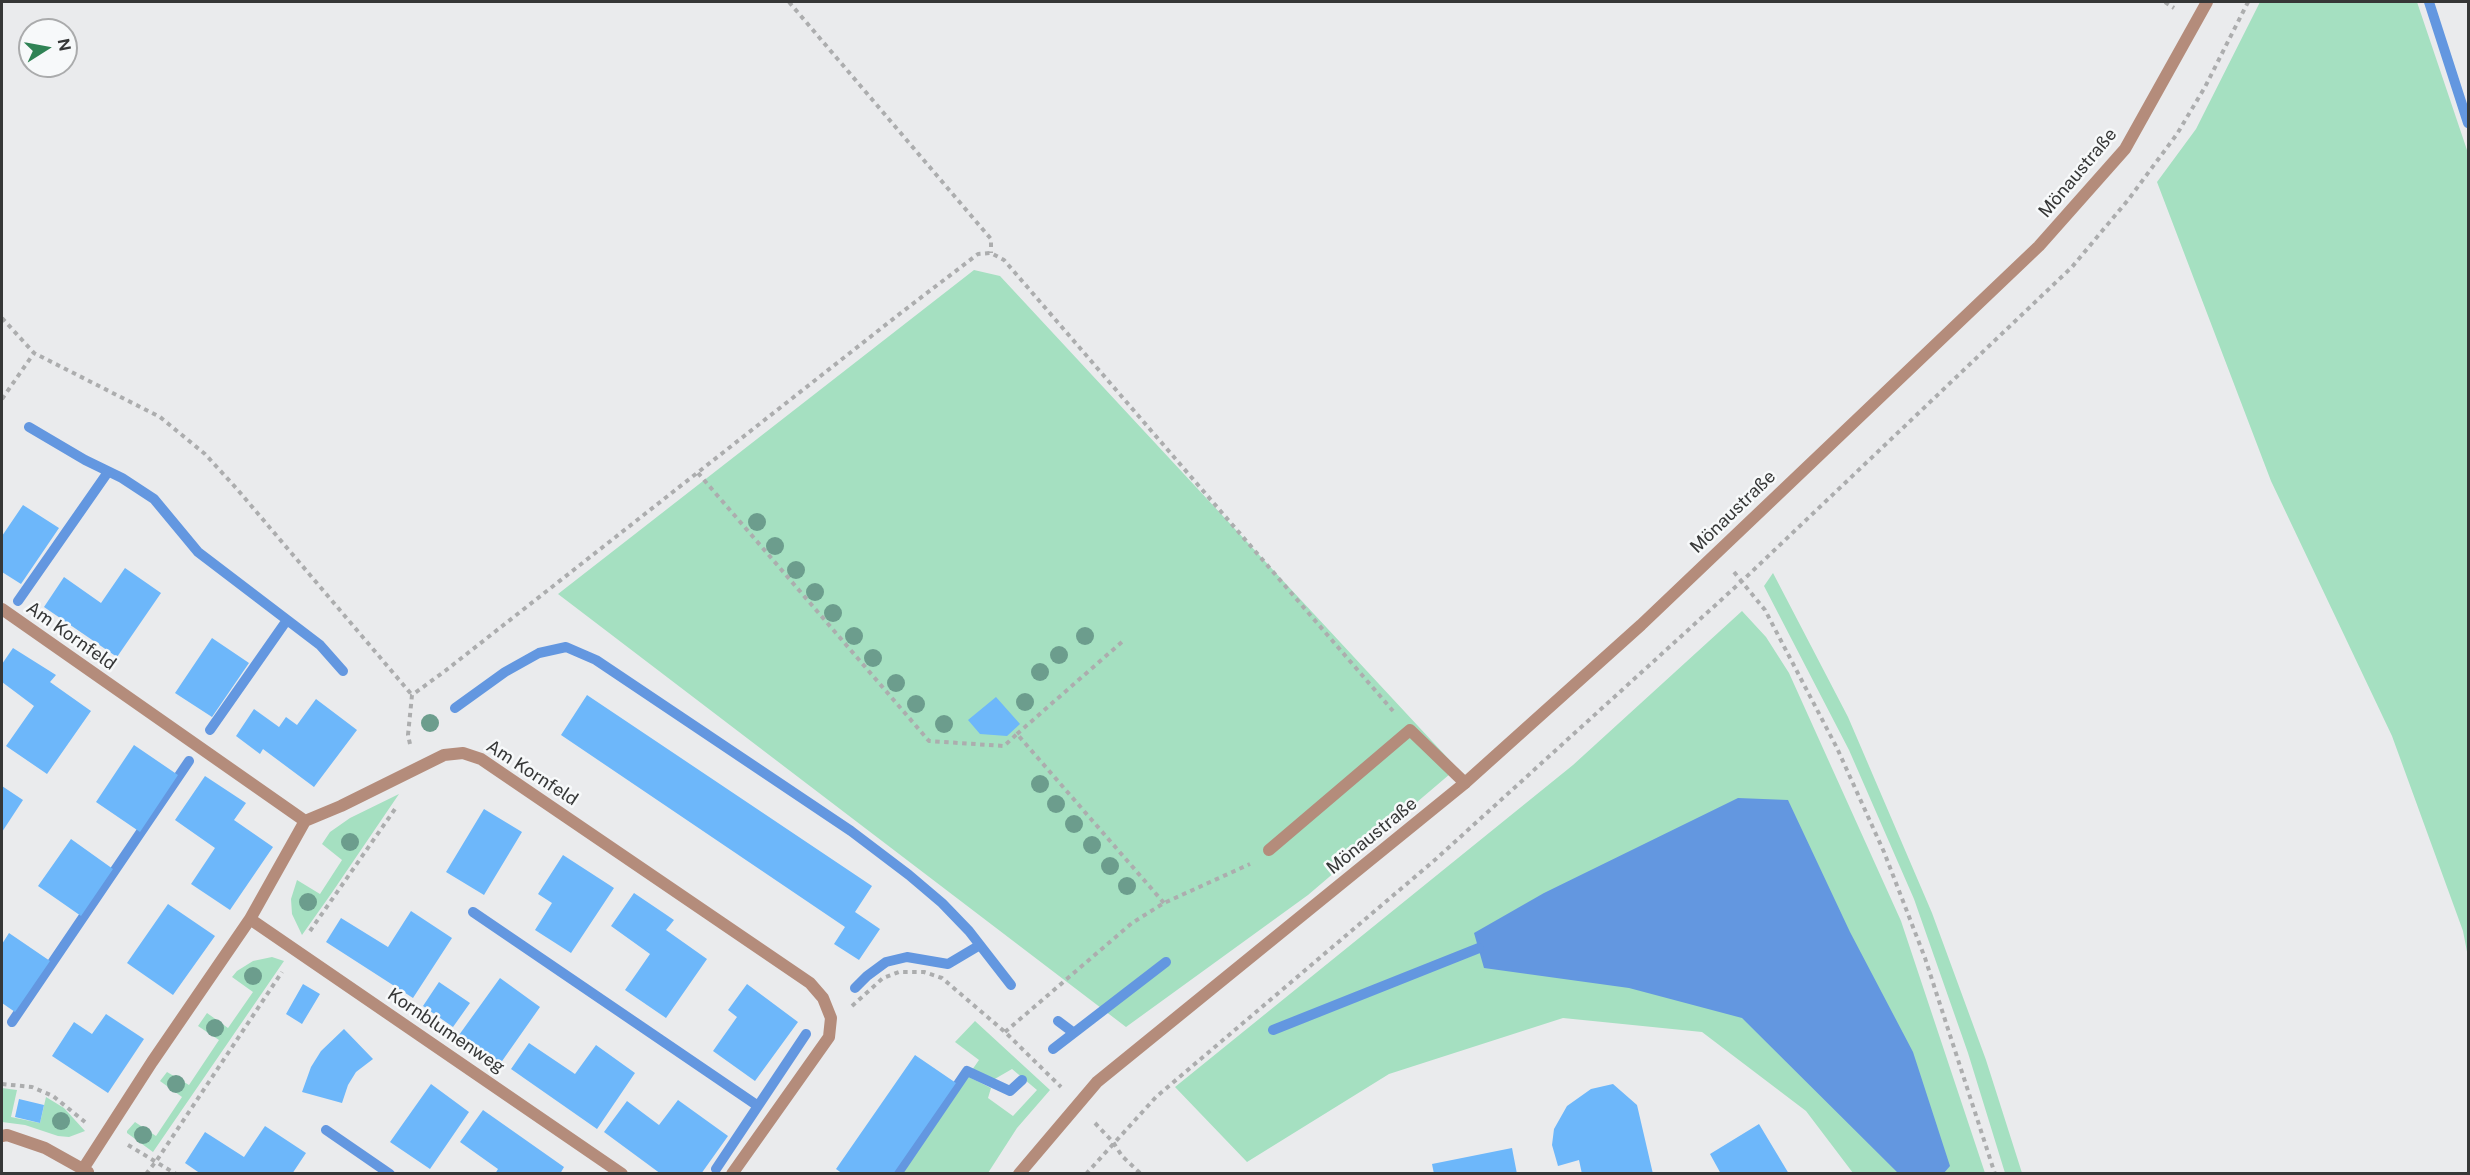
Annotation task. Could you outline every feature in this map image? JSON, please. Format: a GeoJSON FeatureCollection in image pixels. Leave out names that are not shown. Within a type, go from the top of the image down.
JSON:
{"type":"FeatureCollection","features":[{"type":"Feature","properties":{"kind":"street","name":"Mönaustraße"},"geometry":{"type":"LineString","coordinates":[[1019,1173],[1097,1082],[1466,783],[1649,617],[2039,246],[2125,149],[2207,2]]}},
{"type":"Feature","properties":{"kind":"street","name":"Am Kornfeld"},"geometry":{"type":"LineString","coordinates":[[2,609],[305,821],[341,806],[444,755],[463,753],[481,759],[810,983],[824,998],[831,1018]]}},
{"type":"Feature","properties":{"kind":"street"},"geometry":{"type":"LineString","coordinates":[[1269,850],[1410,730],[1466,783]]}},
{"type":"Feature","properties":{"kind":"street"},"geometry":{"type":"LineString","coordinates":[[2,1136],[45,1148],[86,1171],[152,1062],[250,919],[305,821]]}},
{"type":"Feature","properties":{"kind":"street","name":"Kornblumenweg"},"geometry":{"type":"LineString","coordinates":[[250,919],[622,1173]]}},
{"type":"Feature","properties":{"kind":"street"},"geometry":{"type":"LineString","coordinates":[[732,1173],[829,1036],[831,1018]]}},
{"type":"Feature","properties":{"kind":"path"},"geometry":{"type":"LineString","coordinates":[[789,2],[991,239],[991,253]]}},
{"type":"Feature","properties":{"kind":"path"},"geometry":{"type":"LineString","coordinates":[[412,695],[978,254],[991,253],[1004,260],[1348,662],[1410,730]]}},
{"type":"Feature","properties":{"kind":"path"},"geometry":{"type":"LineString","coordinates":[[2,318],[34,353],[160,417],[205,454],[237,489],[412,695],[408,735],[413,754],[413,769]]}},
{"type":"Feature","properties":{"kind":"path"},"geometry":{"type":"LineString","coordinates":[[2,399],[34,353]]}},
{"type":"Feature","properties":{"kind":"path"},"geometry":{"type":"LineString","coordinates":[[698,473],[929,741],[1004,746],[1123,641]]}},
{"type":"Feature","properties":{"kind":"path"},"geometry":{"type":"LineString","coordinates":[[1086,1173],[1156,1097],[1436,859],[1742,581],[1765,610],[1832,737],[1884,852],[1925,958],[1995,1173]]}},
{"type":"Feature","properties":{"kind":"path"},"geometry":{"type":"LineString","coordinates":[[1017,734],[1164,903]]}},
{"type":"Feature","properties":{"kind":"path"},"geometry":{"type":"LineString","coordinates":[[831,1018],[857,1003],[883,978],[899,972],[924,972],[942,978],[1005,1032],[1132,923],[1164,903],[1237,871],[1269,850]]}},
{"type":"Feature","properties":{"kind":"path"},"geometry":{"type":"LineString","coordinates":[[1113,1142],[1122,1156],[1141,1173]]}},
{"type":"Feature","properties":{"kind":"green space"},"geometry":{"type":"Polygon","coordinates":[[[2260,2],[2417,2],[2468,153],[2468,957],[2463,931],[2392,736],[2271,481],[2157,182],[2196,129],[2260,2]]]}},
{"type":"Feature","properties":{"kind":"green space"},"geometry":{"type":"Polygon","coordinates":[[[974,270],[1000,276],[1457,768],[1308,895],[1126,1027],[558,594],[974,270]]]}},
{"type":"Feature","properties":{"kind":"green space"},"geometry":{"type":"Polygon","coordinates":[[[1773,573],[1848,717],[1932,913],[1986,1060],[2022,1173],[2005,1173],[1968,1053],[1914,899],[1849,750],[1764,586],[1773,573]]]}},
{"type":"Feature","properties":{"kind":"green space"},"geometry":{"type":"Polygon","coordinates":[[[1742,611],[1766,637],[1789,673],[1901,921],[1985,1173],[1853,1173],[1806,1111],[1702,1032],[1563,1018],[1389,1074],[1247,1162],[1175,1087],[1573,765],[1742,611]]]}},
{"type":"Feature","properties":{"kind":"green space"},"geometry":{"type":"Polygon","coordinates":[[[399,794],[302,935],[292,914],[291,899],[297,880],[320,894],[342,860],[322,844],[330,832],[350,818],[399,794]]]}},
{"type":"Feature","properties":{"kind":"green space"},"geometry":{"type":"Polygon","coordinates":[[[272,957],[284,961],[153,1152],[127,1131],[135,1122],[156,1136],[182,1097],[160,1081],[167,1072],[189,1085],[219,1040],[198,1026],[207,1013],[228,1028],[253,992],[232,977],[253,961],[272,957]]]}},
{"type":"Feature","properties":{"kind":"green space"},"geometry":{"type":"Polygon","coordinates":[[[975,1021],[1050,1090],[1017,1128],[988,1173],[901,1173],[967,1076],[991,1088],[988,1098],[1013,1116],[1037,1090],[1012,1069],[993,1080],[972,1070],[979,1060],[955,1042],[975,1021]]]}},
{"type":"Feature","properties":{"kind":"green space"},"geometry":{"type":"Polygon","coordinates":[[[2,1088],[17,1090],[11,1117],[40,1123],[46,1097],[64,1108],[85,1131],[69,1137],[58,1136],[25,1125],[2,1122],[2,1088]]]}},
{"type":"Feature","properties":{"kind":"water"},"geometry":{"type":"Polygon","coordinates":[[[1738,798],[1788,800],[1850,932],[1913,1052],[1950,1166],[1944,1173],[1898,1173],[1742,1018],[1629,988],[1484,968],[1474,933],[1544,893],[1738,798]]]}},
{"type":"Feature","properties":{"kind":"building"},"geometry":{"type":"Polygon","coordinates":[[[23,505],[59,528],[21,584],[2,572],[2,536],[23,505]]]}},
{"type":"Feature","properties":{"kind":"building"},"geometry":{"type":"Polygon","coordinates":[[[125,568],[161,593],[117,657],[44,607],[64,577],[101,603],[125,568]]]}},
{"type":"Feature","properties":{"kind":"building"},"geometry":{"type":"Polygon","coordinates":[[[212,638],[249,663],[212,717],[175,693],[212,638]]]}},
{"type":"Feature","properties":{"kind":"building"},"geometry":{"type":"Polygon","coordinates":[[[13,648],[56,675],[50,682],[91,711],[47,774],[6,746],[34,706],[2,682],[2,664],[13,648]]]}},
{"type":"Feature","properties":{"kind":"building"},"geometry":{"type":"Polygon","coordinates":[[[587,695],[872,886],[855,912],[880,929],[859,960],[834,944],[845,927],[561,735],[587,695]]]}},
{"type":"Feature","properties":{"kind":"building"},"geometry":{"type":"Polygon","coordinates":[[[996,697],[1020,724],[1007,736],[980,734],[968,720],[996,697]]]}},
{"type":"Feature","properties":{"kind":"building"},"geometry":{"type":"Polygon","coordinates":[[[316,699],[357,730],[314,787],[263,749],[260,754],[236,736],[254,709],[279,727],[286,717],[297,725],[316,699]]]}},
{"type":"Feature","properties":{"kind":"building"},"geometry":{"type":"Polygon","coordinates":[[[134,745],[178,775],[140,832],[96,802],[134,745]]]}},
{"type":"Feature","properties":{"kind":"building"},"geometry":{"type":"Polygon","coordinates":[[[205,776],[246,803],[234,820],[273,847],[230,910],[191,884],[215,848],[175,820],[205,776]]]}},
{"type":"Feature","properties":{"kind":"building"},"geometry":{"type":"Polygon","coordinates":[[[2,786],[23,800],[2,832],[2,786]]]}},
{"type":"Feature","properties":{"kind":"building"},"geometry":{"type":"Polygon","coordinates":[[[484,809],[522,832],[484,895],[446,872],[484,809]]]}},
{"type":"Feature","properties":{"kind":"building"},"geometry":{"type":"Polygon","coordinates":[[[71,839],[113,869],[81,916],[38,886],[71,839]]]}},
{"type":"Feature","properties":{"kind":"building"},"geometry":{"type":"Polygon","coordinates":[[[563,855],[614,888],[571,953],[535,930],[552,903],[538,894],[563,855]]]}},
{"type":"Feature","properties":{"kind":"building"},"geometry":{"type":"Polygon","coordinates":[[[634,893],[674,920],[666,930],[707,959],[666,1018],[625,990],[650,954],[611,926],[634,893]]]}},
{"type":"Feature","properties":{"kind":"building"},"geometry":{"type":"Polygon","coordinates":[[[168,904],[215,936],[173,995],[127,963],[168,904]]]}},
{"type":"Feature","properties":{"kind":"building"},"geometry":{"type":"Polygon","coordinates":[[[411,911],[452,938],[413,998],[326,942],[341,918],[388,947],[411,911]]]}},
{"type":"Feature","properties":{"kind":"building"},"geometry":{"type":"Polygon","coordinates":[[[9,933],[50,961],[15,1012],[2,1003],[2,944],[9,933]]]}},
{"type":"Feature","properties":{"kind":"building"},"geometry":{"type":"Polygon","coordinates":[[[500,978],[540,1007],[500,1064],[459,1035],[500,978]]]}},
{"type":"Feature","properties":{"kind":"building"},"geometry":{"type":"Polygon","coordinates":[[[439,982],[470,1003],[453,1027],[423,1006],[439,982]]]}},
{"type":"Feature","properties":{"kind":"building"},"geometry":{"type":"Polygon","coordinates":[[[303,984],[320,994],[302,1024],[286,1014],[303,984]]]}},
{"type":"Feature","properties":{"kind":"building"},"geometry":{"type":"Polygon","coordinates":[[[747,984],[798,1022],[755,1081],[713,1051],[737,1017],[728,1010],[747,984]]]}},
{"type":"Feature","properties":{"kind":"building"},"geometry":{"type":"Polygon","coordinates":[[[106,1014],[144,1039],[108,1093],[52,1056],[74,1022],[92,1034],[106,1014]]]}},
{"type":"Feature","properties":{"kind":"building"},"geometry":{"type":"Polygon","coordinates":[[[344,1029],[373,1059],[356,1072],[348,1085],[342,1103],[302,1092],[311,1067],[321,1051],[344,1029]]]}},
{"type":"Feature","properties":{"kind":"building"},"geometry":{"type":"Polygon","coordinates":[[[529,1043],[575,1074],[596,1045],[635,1073],[597,1129],[511,1069],[529,1043]]]}},
{"type":"Feature","properties":{"kind":"building"},"geometry":{"type":"Polygon","coordinates":[[[915,1055],[956,1083],[893,1174],[843,1174],[836,1169],[915,1055]]]}},
{"type":"Feature","properties":{"kind":"building"},"geometry":{"type":"Polygon","coordinates":[[[431,1084],[469,1112],[430,1169],[390,1142],[431,1084]]]}},
{"type":"Feature","properties":{"kind":"building"},"geometry":{"type":"Polygon","coordinates":[[[1613,1084],[1637,1105],[1653,1174],[1582,1174],[1579,1160],[1558,1166],[1552,1145],[1554,1129],[1567,1106],[1591,1089],[1613,1084]]]}},
{"type":"Feature","properties":{"kind":"building"},"geometry":{"type":"Polygon","coordinates":[[[19,1099],[44,1105],[40,1123],[15,1117],[19,1099]]]}},
{"type":"Feature","properties":{"kind":"building"},"geometry":{"type":"Polygon","coordinates":[[[678,1100],[728,1136],[701,1174],[661,1174],[604,1132],[627,1101],[659,1125],[678,1100]]]}},
{"type":"Feature","properties":{"kind":"building"},"geometry":{"type":"Polygon","coordinates":[[[483,1110],[564,1167],[560,1174],[495,1174],[498,1169],[460,1142],[483,1110]]]}},
{"type":"Feature","properties":{"kind":"building"},"geometry":{"type":"Polygon","coordinates":[[[1759,1124],[1789,1174],[1721,1174],[1710,1154],[1759,1124]]]}},
{"type":"Feature","properties":{"kind":"building"},"geometry":{"type":"Polygon","coordinates":[[[265,1126],[306,1153],[292,1174],[201,1174],[185,1163],[205,1132],[244,1157],[265,1126]]]}},
{"type":"Feature","properties":{"kind":"building"},"geometry":{"type":"Polygon","coordinates":[[[1512,1148],[1517,1174],[1434,1174],[1432,1164],[1512,1148]]]}},
{"type":"Feature","properties":{"kind":"waterway"},"geometry":{"type":"LineString","coordinates":[[2429,2],[2468,123]]}},
{"type":"Feature","properties":{"kind":"waterway"},"geometry":{"type":"LineString","coordinates":[[29,427],[85,460],[122,478],[154,499],[198,552],[320,645],[343,671]]}},
{"type":"Feature","properties":{"kind":"waterway"},"geometry":{"type":"LineString","coordinates":[[18,601],[108,472]]}},
{"type":"Feature","properties":{"kind":"waterway"},"geometry":{"type":"LineString","coordinates":[[210,730],[287,620]]}},
{"type":"Feature","properties":{"kind":"waterway"},"geometry":{"type":"LineString","coordinates":[[455,708],[505,672],[539,653],[566,647],[596,660],[851,831],[909,875],[942,903],[969,931],[1011,985]]}},
{"type":"Feature","properties":{"kind":"waterway"},"geometry":{"type":"LineString","coordinates":[[12,1022],[189,761]]}},
{"type":"Feature","properties":{"kind":"waterway"},"geometry":{"type":"LineString","coordinates":[[473,912],[758,1106]]}},
{"type":"Feature","properties":{"kind":"waterway"},"geometry":{"type":"LineString","coordinates":[[855,988],[886,962],[907,957],[948,964],[980,945]]}},
{"type":"Feature","properties":{"kind":"waterway"},"geometry":{"type":"LineString","coordinates":[[1273,1030],[1479,948]]}},
{"type":"Feature","properties":{"kind":"waterway"},"geometry":{"type":"LineString","coordinates":[[1053,1049],[1166,962]]}},
{"type":"Feature","properties":{"kind":"waterway"},"geometry":{"type":"LineString","coordinates":[[1058,1021],[1074,1033]]}},
{"type":"Feature","properties":{"kind":"waterway"},"geometry":{"type":"LineString","coordinates":[[716,1169],[806,1034]]}},
{"type":"Feature","properties":{"kind":"waterway"},"geometry":{"type":"LineString","coordinates":[[897,1174],[967,1071],[1010,1091],[1022,1080]]}},
{"type":"Feature","properties":{"kind":"waterway"},"geometry":{"type":"LineString","coordinates":[[326,1130],[390,1174]]}}]}
